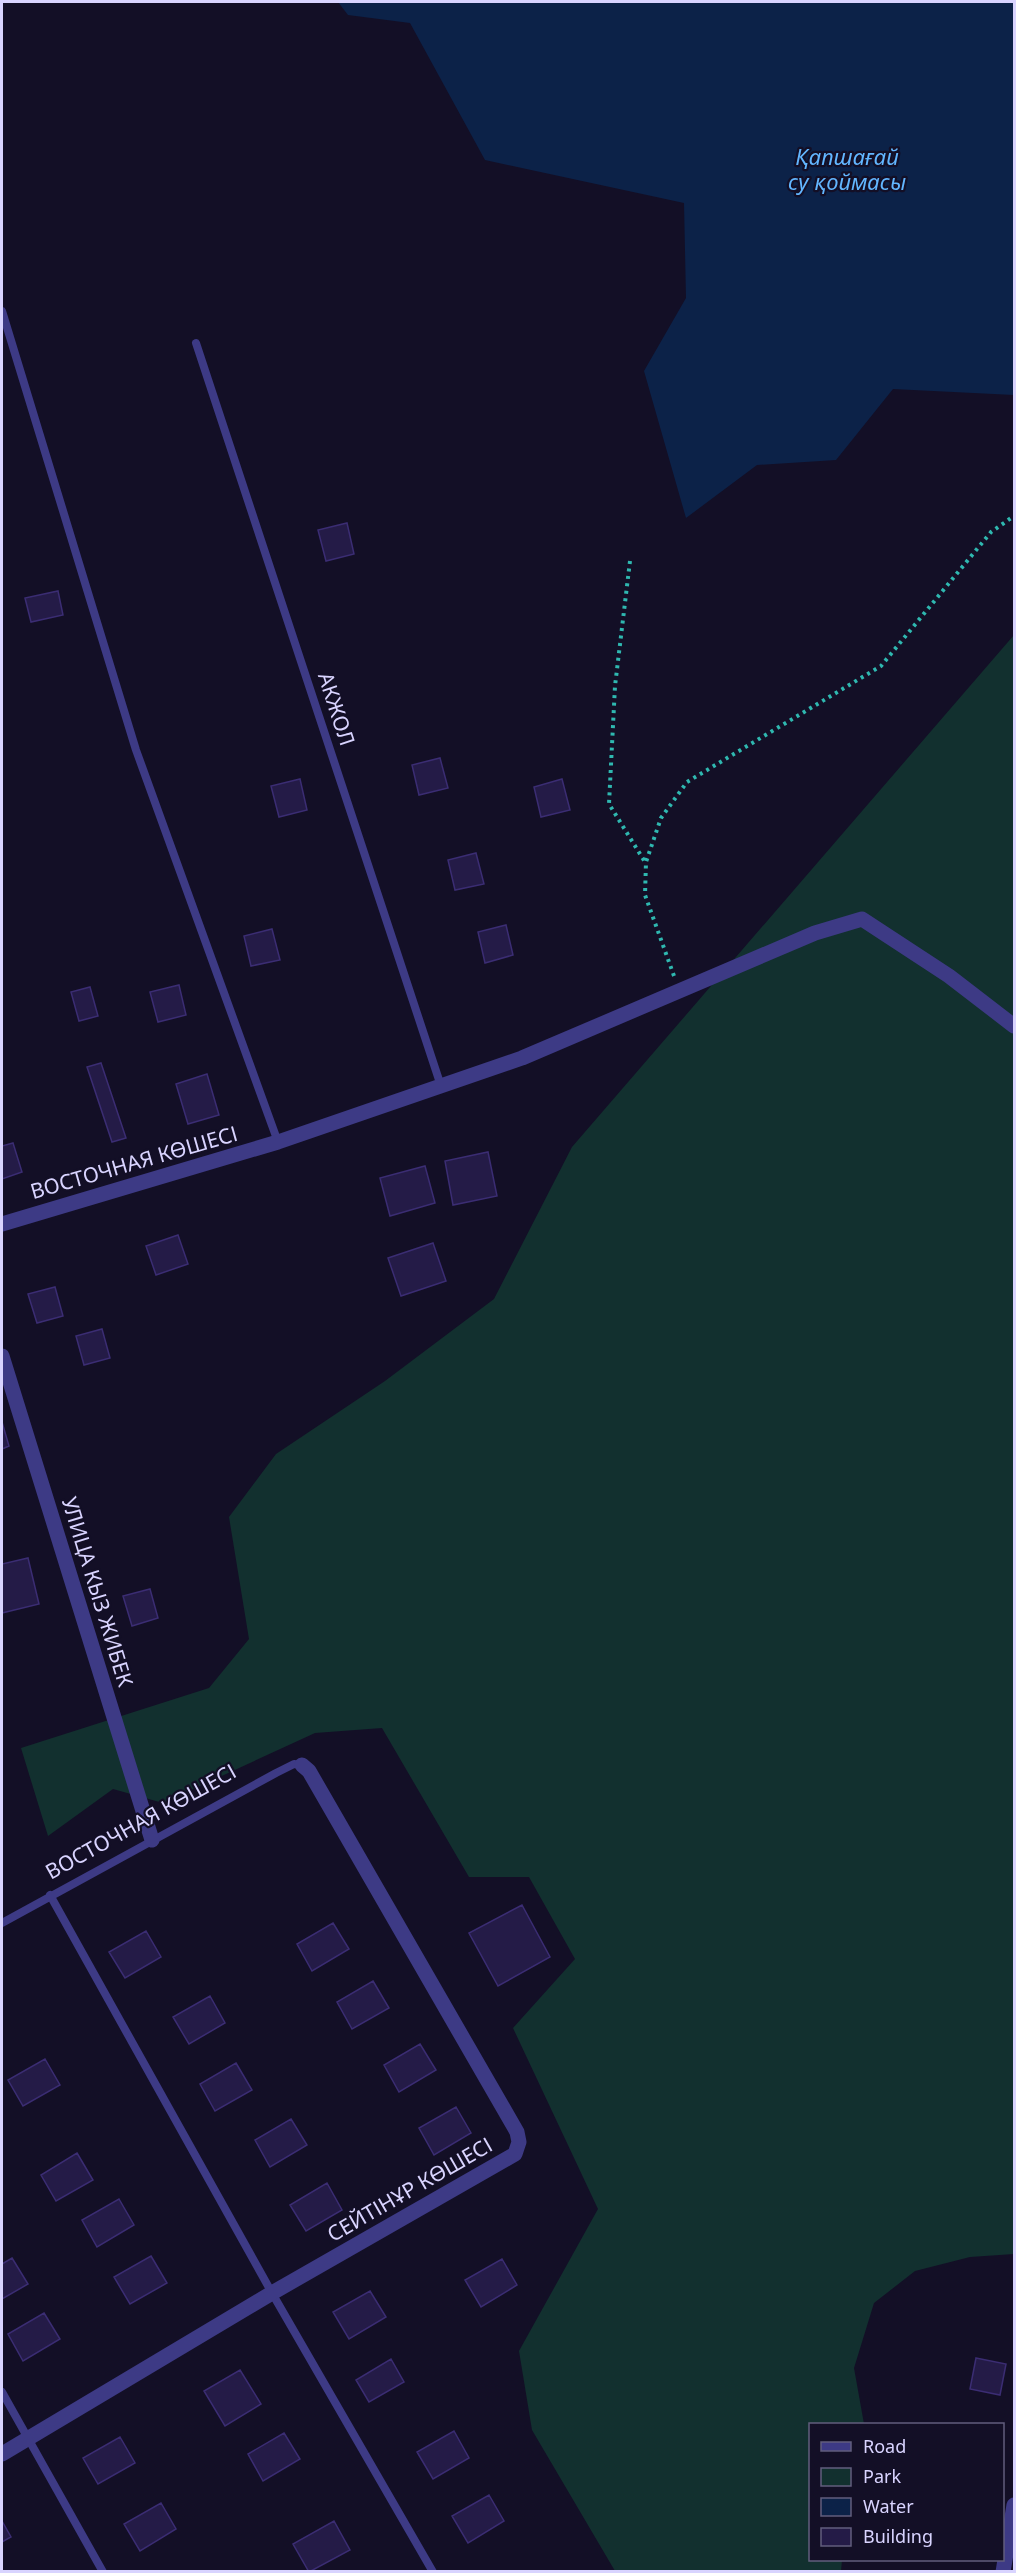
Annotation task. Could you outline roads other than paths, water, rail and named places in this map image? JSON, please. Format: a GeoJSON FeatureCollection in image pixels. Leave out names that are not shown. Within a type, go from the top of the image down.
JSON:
{"type":"FeatureCollection","features":[{"type":"Feature","properties":{"kind":"street","name":"ВОСТОЧНАЯ КӨШЕСІ"},"geometry":{"type":"LineString","coordinates":[[2,1224],[278,1142],[522,1058],[815,933],[862,919],[948,976],[1014,1026]]}},
{"type":"Feature","properties":{"kind":"street","name":"УЛИЦА КЫЗ ЖИБЕК"},"geometry":{"type":"LineString","coordinates":[[2,1356],[152,1840]]}},
{"type":"Feature","properties":{"kind":"street","name":"СЕЙТІНҰР КӨШЕСІ"},"geometry":{"type":"LineString","coordinates":[[2,2454],[272,2293],[515,2154],[519,2142],[517,2132],[315,1781],[302,1765]]}},
{"type":"Feature","properties":{"kind":"street"},"geometry":{"type":"LineString","coordinates":[[1003,2571],[1014,2505]]}},
{"type":"Feature","properties":{"kind":"lane"},"geometry":{"type":"LineString","coordinates":[[2,311],[136,750],[278,1142]]}},
{"type":"Feature","properties":{"kind":"lane","name":"АКЖОЛ"},"geometry":{"type":"LineString","coordinates":[[196,343],[441,1086]]}},
{"type":"Feature","properties":{"kind":"lane","name":"ВОСТОЧНАЯ КӨШЕСІ"},"geometry":{"type":"LineString","coordinates":[[2,1923],[276,1773],[294,1764],[302,1765]]}},
{"type":"Feature","properties":{"kind":"lane"},"geometry":{"type":"LineString","coordinates":[[50,1895],[272,2293],[433,2571]]}},
{"type":"Feature","properties":{"kind":"lane"},"geometry":{"type":"LineString","coordinates":[[2,2392],[103,2571]]}},
{"type":"Feature","properties":{"kind":"water","name":"Қапшағай су қоймасы"},"geometry":{"type":"Polygon","coordinates":[[[338,2],[1014,2],[1014,395],[893,389],[836,460],[757,465],[686,518],[644,371],[686,298],[684,203],[485,160],[410,23],[348,15],[338,2]]]}}]}
